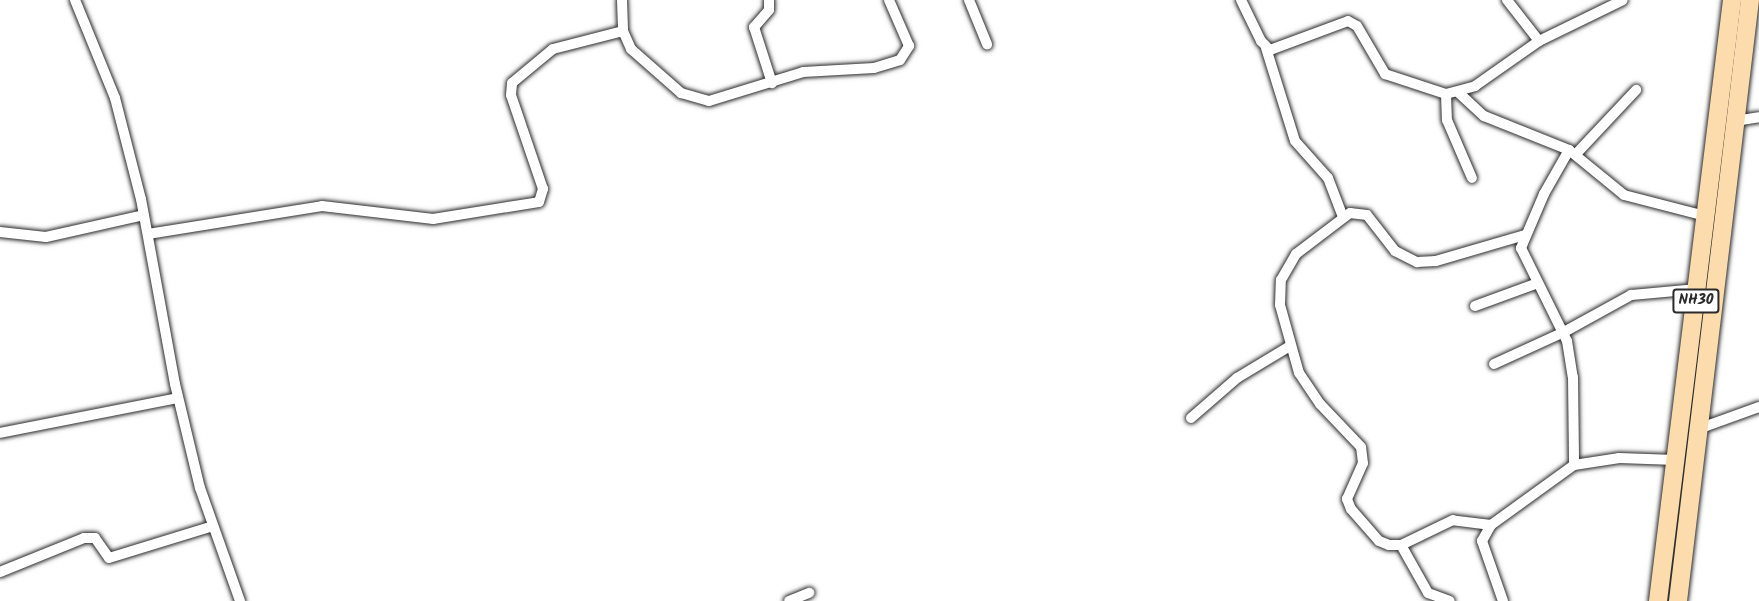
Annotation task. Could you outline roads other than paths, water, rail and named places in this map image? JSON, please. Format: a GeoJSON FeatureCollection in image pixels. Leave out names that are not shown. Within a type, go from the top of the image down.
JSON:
{"type":"FeatureCollection","features":[{"type":"Feature","properties":{"kind":"highway","name":"NH30"},"geometry":{"type":"LineString","coordinates":[[1658,601],[1732,0]]}},
{"type":"Feature","properties":{"kind":"highway","name":"NH30"},"geometry":{"type":"LineString","coordinates":[[1678,601],[1736,122],[1753,18],[1750,0]]}},
{"type":"Feature","properties":{"kind":"street"},"geometry":{"type":"LineString","coordinates":[[75,0],[115,98],[144,215],[178,398],[200,488],[240,601]]}},
{"type":"Feature","properties":{"kind":"street"},"geometry":{"type":"LineString","coordinates":[[622,0],[623,31],[631,49],[690,98],[710,101],[809,71],[874,68],[900,60],[909,46],[889,0]]}},
{"type":"Feature","properties":{"kind":"street"},"geometry":{"type":"LineString","coordinates":[[769,0],[769,10],[754,27],[772,83]]}},
{"type":"Feature","properties":{"kind":"street"},"geometry":{"type":"LineString","coordinates":[[969,0],[987,44]]}},
{"type":"Feature","properties":{"kind":"street"},"geometry":{"type":"LineString","coordinates":[[1241,0],[1266,48],[1295,141],[1328,178],[1343,217]]}},
{"type":"Feature","properties":{"kind":"street"},"geometry":{"type":"LineString","coordinates":[[1507,0],[1539,40]]}},
{"type":"Feature","properties":{"kind":"street"},"geometry":{"type":"LineString","coordinates":[[1266,48],[1279,50],[1348,21],[1356,26],[1385,74],[1446,94],[1459,93],[1539,40],[1623,0]]}},
{"type":"Feature","properties":{"kind":"street"},"geometry":{"type":"LineString","coordinates":[[148,234],[322,206],[433,219],[539,202],[543,189],[512,95],[512,83],[553,49],[623,31]]}},
{"type":"Feature","properties":{"kind":"street"},"geometry":{"type":"LineString","coordinates":[[1574,465],[1572,367],[1564,333],[1521,248],[1573,152],[1636,90]]}},
{"type":"Feature","properties":{"kind":"street"},"geometry":{"type":"LineString","coordinates":[[1459,93],[1484,116],[1573,152],[1624,195],[1705,216]]}},
{"type":"Feature","properties":{"kind":"street"},"geometry":{"type":"LineString","coordinates":[[1446,94],[1447,120],[1472,178]]}},
{"type":"Feature","properties":{"kind":"street"},"geometry":{"type":"LineString","coordinates":[[1736,122],[1759,117]]}},
{"type":"Feature","properties":{"kind":"street"},"geometry":{"type":"LineString","coordinates":[[1491,525],[1453,520],[1401,545],[1379,540],[1348,503],[1347,494],[1363,463],[1361,447],[1307,388],[1290,346],[1280,305],[1283,271],[1296,254],[1343,217],[1356,212],[1367,215],[1395,251],[1417,262],[1436,261],[1526,235]]}},
{"type":"Feature","properties":{"kind":"street"},"geometry":{"type":"LineString","coordinates":[[0,232],[46,237],[144,215]]}},
{"type":"Feature","properties":{"kind":"street"},"geometry":{"type":"LineString","coordinates":[[1476,306],[1538,283]]}},
{"type":"Feature","properties":{"kind":"street"},"geometry":{"type":"LineString","coordinates":[[1494,364],[1564,333],[1631,295],[1698,289]]}},
{"type":"Feature","properties":{"kind":"street"},"geometry":{"type":"LineString","coordinates":[[1191,418],[1237,378],[1290,346]]}},
{"type":"Feature","properties":{"kind":"street"},"geometry":{"type":"LineString","coordinates":[[0,434],[178,398]]}},
{"type":"Feature","properties":{"kind":"street"},"geometry":{"type":"LineString","coordinates":[[1698,429],[1759,407]]}},
{"type":"Feature","properties":{"kind":"street"},"geometry":{"type":"LineString","coordinates":[[1503,601],[1482,541],[1491,525],[1574,465],[1619,458],[1676,460]]}},
{"type":"Feature","properties":{"kind":"street"},"geometry":{"type":"LineString","coordinates":[[0,572],[84,537],[95,538],[109,558],[213,526]]}},
{"type":"Feature","properties":{"kind":"street"},"geometry":{"type":"LineString","coordinates":[[1401,545],[1428,593],[1450,601]]}},
{"type":"Feature","properties":{"kind":"street"},"geometry":{"type":"LineString","coordinates":[[789,601],[809,593]]}}]}
